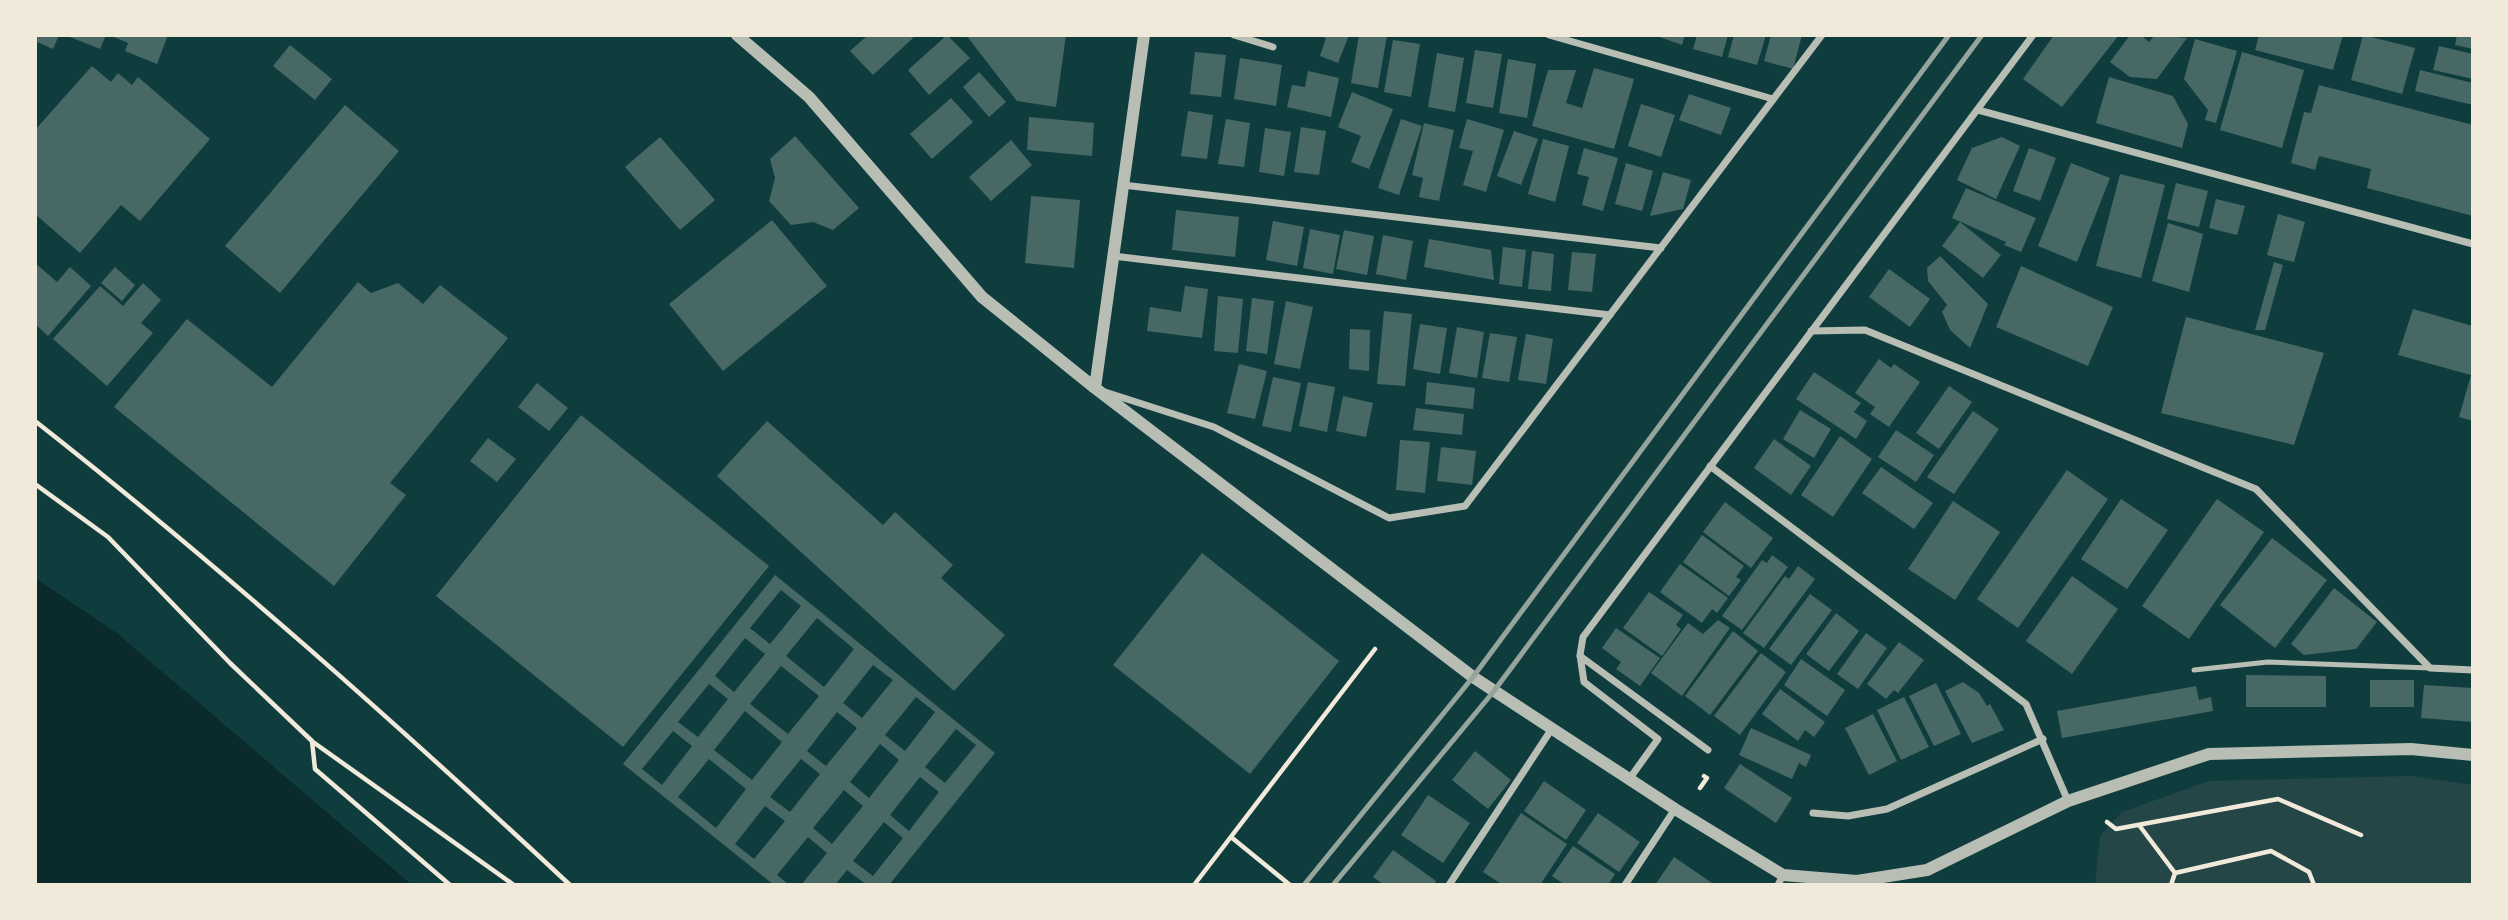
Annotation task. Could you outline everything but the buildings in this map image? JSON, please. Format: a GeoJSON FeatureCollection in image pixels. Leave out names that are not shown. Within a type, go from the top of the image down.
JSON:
{"type":"FeatureCollection","features":[{"type":"Feature","properties":{"kind":"street"},"geometry":{"type":"LineString","coordinates":[[737,35],[809,97],[982,297],[1095,388],[1473,677],[1553,727],[1781,880],[1857,881],[1927,870],[2068,801],[2209,754],[2411,749],[2473,755]]}},
{"type":"Feature","properties":{"kind":"street"},"geometry":{"type":"LineString","coordinates":[[1095,388],[1144,35]]}},
{"type":"Feature","properties":{"kind":"street"},"geometry":{"type":"LineString","coordinates":[[1234,35],[1273,47]]}},
{"type":"Feature","properties":{"kind":"street"},"geometry":{"type":"LineString","coordinates":[[1549,35],[1773,99]]}},
{"type":"Feature","properties":{"kind":"street"},"geometry":{"type":"LineString","coordinates":[[1095,388],[1214,426],[1389,518],[1465,506],[1822,35]]}},
{"type":"Feature","properties":{"kind":"street"},"geometry":{"type":"LineString","coordinates":[[1630,778],[1658,739],[1584,682],[1580,655],[1583,637],[2033,35]]}},
{"type":"Feature","properties":{"kind":"street"},"geometry":{"type":"LineString","coordinates":[[1978,110],[2473,244]]}},
{"type":"Feature","properties":{"kind":"street"},"geometry":{"type":"LineString","coordinates":[[1123,185],[1661,248]]}},
{"type":"Feature","properties":{"kind":"street"},"geometry":{"type":"LineString","coordinates":[[1113,256],[1610,315]]}},
{"type":"Feature","properties":{"kind":"street"},"geometry":{"type":"LineString","coordinates":[[1811,331],[1865,330],[2256,489],[2430,668],[2473,670]]}},
{"type":"Feature","properties":{"kind":"street"},"geometry":{"type":"LineString","coordinates":[[1710,466],[2026,704],[2068,801]]}},
{"type":"Feature","properties":{"kind":"street"},"geometry":{"type":"LineString","coordinates":[[1580,655],[1708,750]]}},
{"type":"Feature","properties":{"kind":"street"},"geometry":{"type":"LineString","coordinates":[[1449,885],[1553,727]]}},
{"type":"Feature","properties":{"kind":"street"},"geometry":{"type":"LineString","coordinates":[[1813,813],[1848,816],[1886,809],[2043,739]]}},
{"type":"Feature","properties":{"kind":"street"},"geometry":{"type":"LineString","coordinates":[[1625,885],[1675,809]]}},
{"type":"Feature","properties":{"kind":"lane"},"geometry":{"type":"LineString","coordinates":[[2194,670],[2268,662],[2430,668]]}},
{"type":"Feature","properties":{"kind":"path"},"geometry":{"type":"LineString","coordinates":[[35,421],[139,503],[283,624],[570,885]]}},
{"type":"Feature","properties":{"kind":"path"},"geometry":{"type":"LineString","coordinates":[[35,484],[108,537],[230,663],[312,741],[514,885]]}},
{"type":"Feature","properties":{"kind":"path"},"geometry":{"type":"LineString","coordinates":[[1194,885],[1375,649]]}},
{"type":"Feature","properties":{"kind":"path"},"geometry":{"type":"LineString","coordinates":[[312,741],[315,769],[450,885]]}},
{"type":"Feature","properties":{"kind":"path"},"geometry":{"type":"LineString","coordinates":[[1700,788],[1707,778]]}},
{"type":"Feature","properties":{"kind":"path"},"geometry":{"type":"LineString","coordinates":[[2107,822],[2116,829],[2278,799],[2361,835]]}},
{"type":"Feature","properties":{"kind":"path"},"geometry":{"type":"LineString","coordinates":[[2139,825],[2175,873]]}},
{"type":"Feature","properties":{"kind":"path"},"geometry":{"type":"LineString","coordinates":[[1231,837],[1290,885]]}},
{"type":"Feature","properties":{"kind":"path"},"geometry":{"type":"LineString","coordinates":[[2175,873],[2271,851],[2309,872],[2314,885]]}},
{"type":"Feature","properties":{"kind":"path"},"geometry":{"type":"LineString","coordinates":[[2171,885],[2175,873]]}},
{"type":"Feature","properties":{"kind":"shaded area"},"geometry":{"type":"Polygon","coordinates":[[[35,578],[118,634],[412,885],[35,885],[35,578]]]}},
{"type":"Feature","properties":{"kind":"shaded area"},"geometry":{"type":"Polygon","coordinates":[[[2411,776],[2473,785],[2473,885],[2095,885],[2100,836],[2122,812],[2209,781],[2411,776]]]}},
{"type":"Feature","properties":{"kind":"railway"},"geometry":{"type":"LineString","coordinates":[[1304,885],[1473,677],[1949,35]]}},
{"type":"Feature","properties":{"kind":"railway"},"geometry":{"type":"LineString","coordinates":[[1333,885],[1494,691],[1982,35]]}}]}
